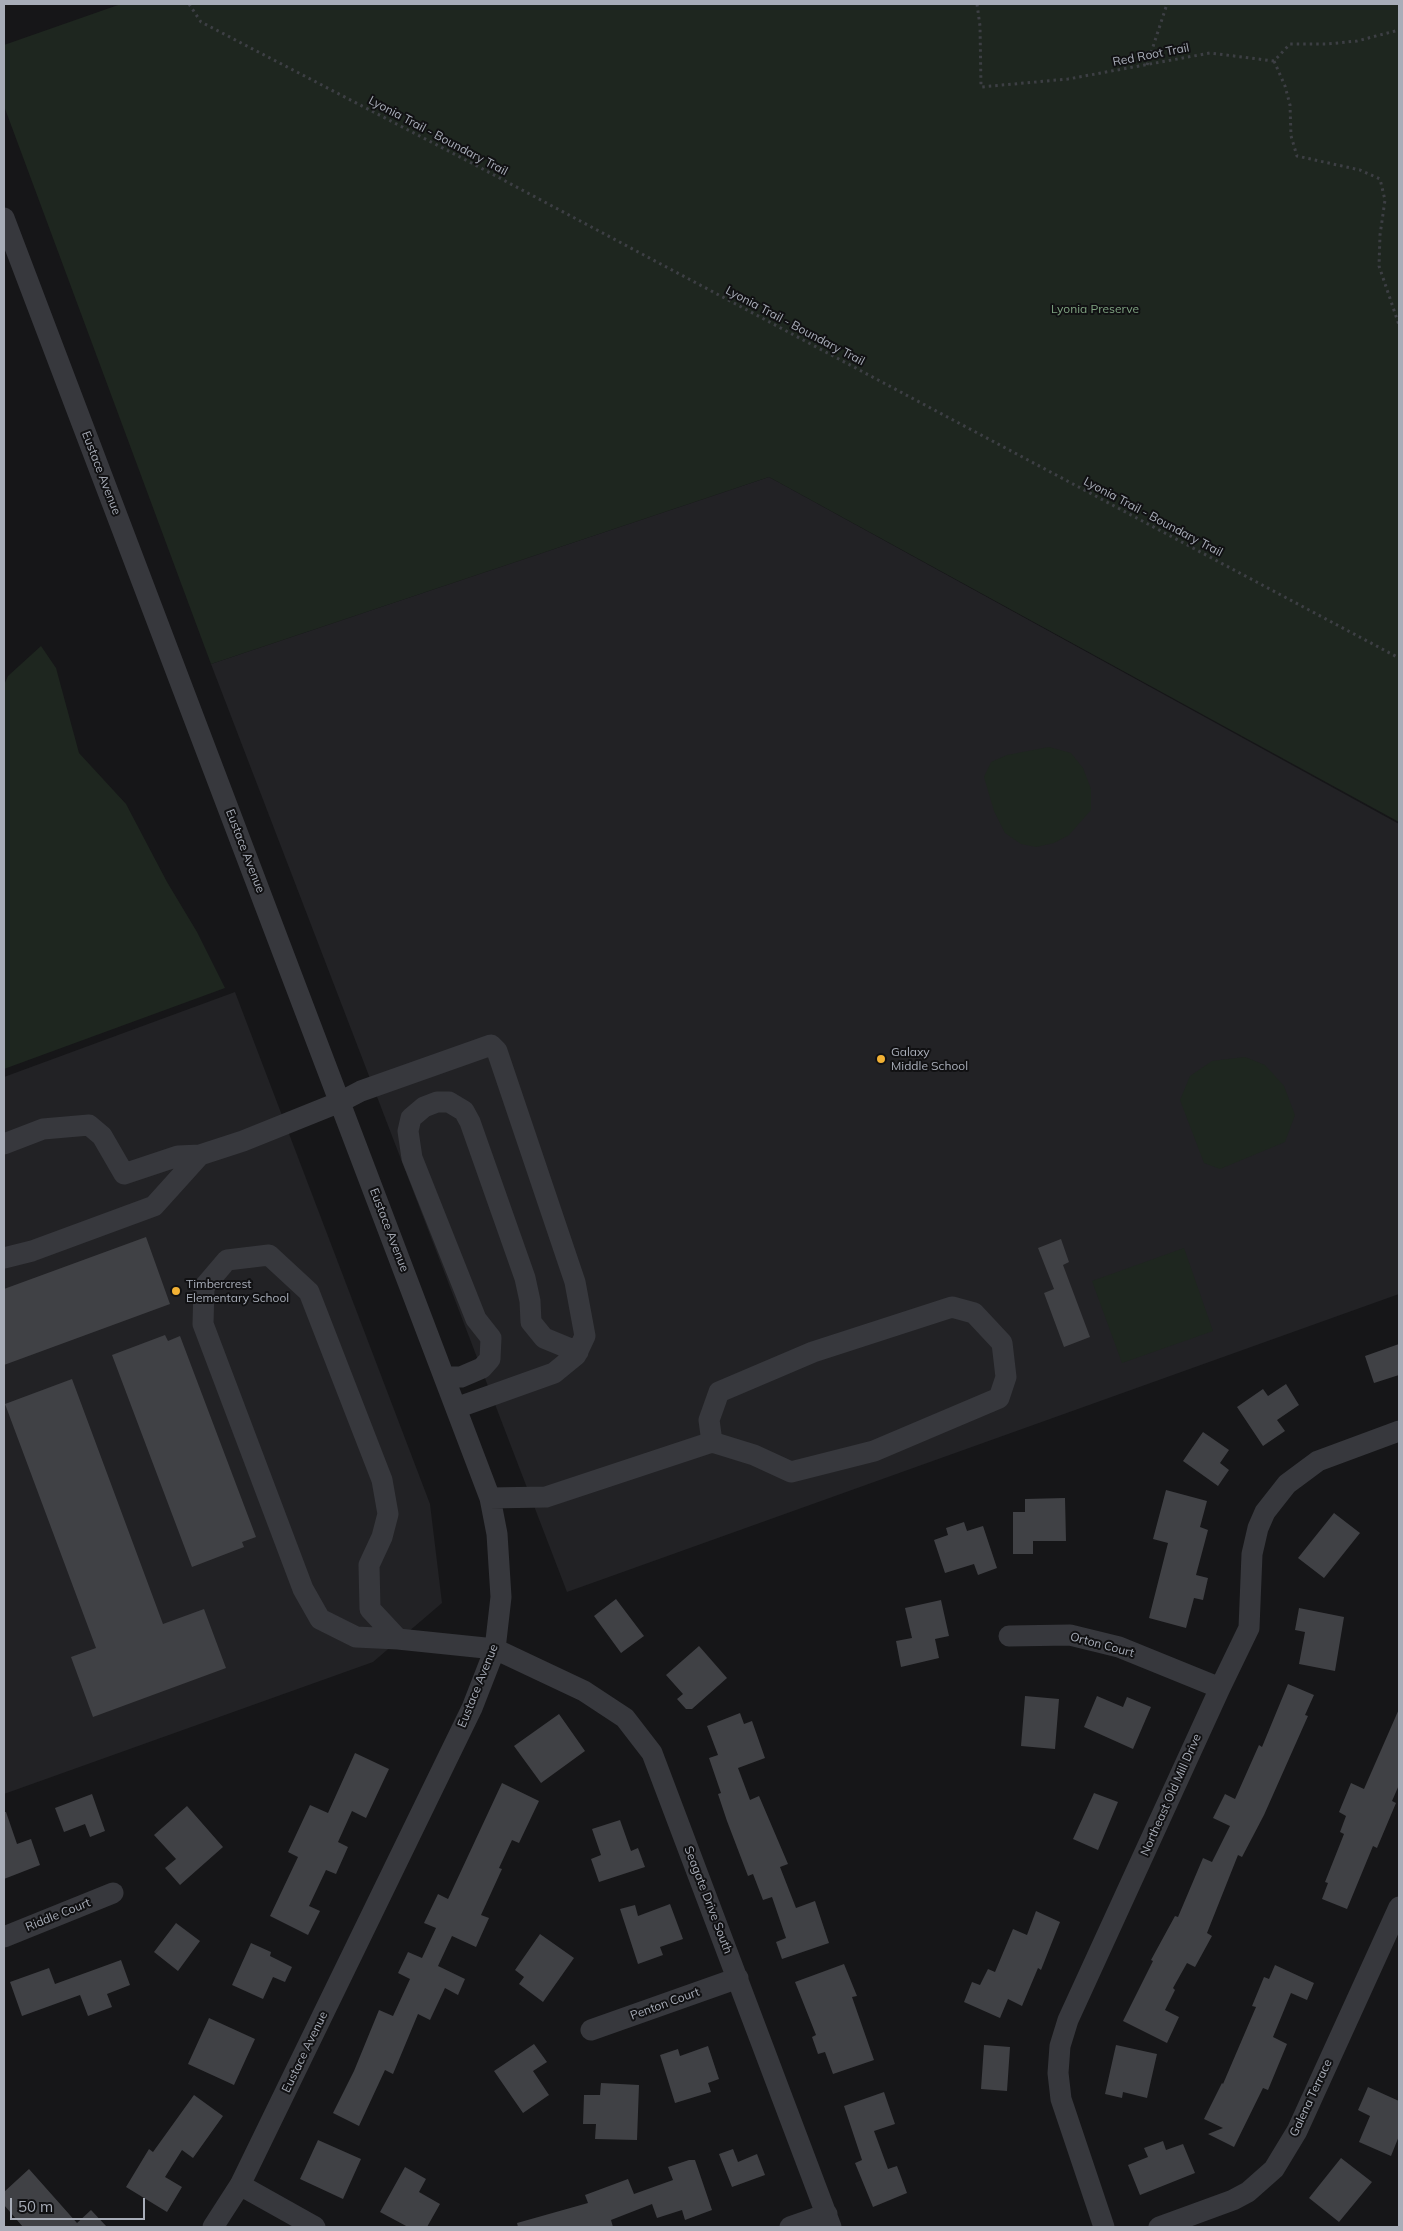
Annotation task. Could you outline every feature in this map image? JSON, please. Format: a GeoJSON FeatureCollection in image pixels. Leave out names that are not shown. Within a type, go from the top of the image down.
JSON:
{"type":"FeatureCollection","features":[{"type":"Feature","properties":{"kind":"street","name":"Eustace Avenue"},"geometry":{"type":"LineString","coordinates":[[4,218],[490,1498],[497,1534],[501,1597],[495,1649],[472,1708],[240,2185],[213,2227]]}},
{"type":"Feature","properties":{"kind":"street"},"geometry":{"type":"LineString","coordinates":[[4,1144],[43,1129],[89,1125],[102,1136],[124,1174],[178,1156],[200,1155],[243,1141],[340,1102],[361,1091],[490,1045],[497,1051],[575,1282],[585,1336],[578,1352],[554,1373],[456,1408]]}},
{"type":"Feature","properties":{"kind":"street"},"geometry":{"type":"LineString","coordinates":[[444,1377],[461,1377],[482,1368],[490,1359],[491,1338],[476,1319],[412,1158],[408,1131],[411,1118],[424,1107],[437,1102],[449,1102],[464,1111],[470,1122],[525,1278],[530,1301],[531,1322],[544,1338],[578,1352]]}},
{"type":"Feature","properties":{"kind":"street"},"geometry":{"type":"LineString","coordinates":[[4,1258],[32,1251],[154,1206],[200,1155]]}},
{"type":"Feature","properties":{"kind":"street","name":"Seagate Drive South"},"geometry":{"type":"LineString","coordinates":[[398,1639],[370,1609],[369,1565],[382,1537],[388,1514],[382,1480],[309,1292],[269,1255],[227,1260],[204,1286],[203,1324],[303,1589],[320,1619],[356,1637],[398,1639],[495,1649],[592,1696],[625,1718],[652,1753],[829,2221]]}},
{"type":"Feature","properties":{"kind":"street"},"geometry":{"type":"LineString","coordinates":[[490,1498],[546,1498],[712,1442],[754,1455],[791,1472],[874,1452],[1000,1398],[1006,1377],[1002,1342],[974,1313],[952,1307],[813,1352],[719,1392],[709,1420],[712,1442]]}},
{"type":"Feature","properties":{"kind":"street","name":"Northeast Old Mill Drive"},"geometry":{"type":"LineString","coordinates":[[1104,2227],[1064,2113],[1058,2073],[1060,2046],[1068,2020],[1220,1688],[1250,1628],[1252,1554],[1258,1528],[1272,1501],[1301,1471],[1318,1461],[1399,1431]]}},
{"type":"Feature","properties":{"kind":"street","name":"Orton Court"},"geometry":{"type":"LineString","coordinates":[[1009,1636],[1070,1635],[1120,1647],[1220,1688]]}},
{"type":"Feature","properties":{"kind":"street","name":"Riddle Court"},"geometry":{"type":"LineString","coordinates":[[4,1937],[113,1893]]}},
{"type":"Feature","properties":{"kind":"street","name":"Galena Terrace"},"geometry":{"type":"LineString","coordinates":[[1160,2227],[1234,2200],[1248,2192],[1274,2169],[1297,2131],[1399,1907]]}},
{"type":"Feature","properties":{"kind":"street","name":"Penton Court"},"geometry":{"type":"LineString","coordinates":[[591,2030],[738,1978]]}},
{"type":"Feature","properties":{"kind":"street"},"geometry":{"type":"LineString","coordinates":[[240,2185],[315,2227]]}},
{"type":"Feature","properties":{"kind":"street"},"geometry":{"type":"LineString","coordinates":[[790,2227],[829,2221]]}},
{"type":"Feature","properties":{"kind":"path","name":"Lyonia Trail - Boundary Trail"},"geometry":{"type":"LineString","coordinates":[[190,4],[201,22],[488,171],[1399,658]]}},
{"type":"Feature","properties":{"kind":"path","name":"Red Root Trail"},"geometry":{"type":"LineString","coordinates":[[976,4],[980,26],[981,87],[1068,79],[1210,53],[1274,61]]}},
{"type":"Feature","properties":{"kind":"path"},"geometry":{"type":"LineString","coordinates":[[1147,66],[1167,4]]}},
{"type":"Feature","properties":{"kind":"path"},"geometry":{"type":"LineString","coordinates":[[1399,30],[1357,40],[1327,44],[1290,44],[1274,61],[1285,86],[1290,105],[1291,136],[1297,156],[1360,170],[1380,179],[1385,200],[1380,236],[1379,266],[1399,325]]}},
{"type":"Feature","properties":{"kind":"shaded area","name":"Galaxy Middle School"},"geometry":{"type":"Polygon","coordinates":[[[769,477],[1399,824],[1399,1294],[567,1592],[211,664],[769,477]]]}},
{"type":"Feature","properties":{"kind":"shaded area","name":"Timbercrest Elementary School"},"geometry":{"type":"Polygon","coordinates":[[[235,992],[430,1504],[442,1603],[373,1662],[4,1794],[4,1077],[235,992]]]}},
{"type":"Feature","properties":{"kind":"green space","name":"Lyonia Preserve"},"geometry":{"type":"Polygon","coordinates":[[[121,4],[1399,4],[1399,822],[769,477],[211,664],[4,106],[4,45],[121,4]]]}},
{"type":"Feature","properties":{"kind":"green space"},"geometry":{"type":"Polygon","coordinates":[[[41,646],[56,668],[79,753],[126,804],[167,882],[197,932],[225,988],[4,1069],[4,685],[8,676],[41,646]]]}},
{"type":"Feature","properties":{"kind":"green space"},"geometry":{"type":"Polygon","coordinates":[[[1049,747],[1071,753],[1083,768],[1091,789],[1091,810],[1069,835],[1054,843],[1036,847],[1021,844],[1005,833],[994,811],[984,777],[991,762],[1007,755],[1049,747]]]}},
{"type":"Feature","properties":{"kind":"green space"},"geometry":{"type":"Polygon","coordinates":[[[1245,1057],[1265,1065],[1284,1086],[1295,1115],[1285,1142],[1220,1169],[1204,1163],[1180,1100],[1190,1076],[1212,1061],[1245,1057]]]}},
{"type":"Feature","properties":{"kind":"green space"},"geometry":{"type":"Polygon","coordinates":[[[1184,1248],[1213,1331],[1122,1363],[1092,1281],[1184,1248]]]}},
{"type":"Feature","properties":{"kind":"building"},"geometry":{"type":"Polygon","coordinates":[[[146,1237],[170,1304],[4,1365],[4,1289],[146,1237]]]}},
{"type":"Feature","properties":{"kind":"building"},"geometry":{"type":"Polygon","coordinates":[[[1061,1239],[1069,1262],[1063,1265],[1090,1337],[1064,1347],[1044,1293],[1054,1289],[1038,1248],[1061,1239]]]}},
{"type":"Feature","properties":{"kind":"building"},"geometry":{"type":"Polygon","coordinates":[[[165,1335],[168,1341],[180,1336],[256,1537],[242,1542],[244,1547],[192,1567],[112,1355],[165,1335]]]}},
{"type":"Feature","properties":{"kind":"building"},"geometry":{"type":"Polygon","coordinates":[[[1399,1344],[1399,1375],[1374,1383],[1365,1356],[1399,1344]]]}},
{"type":"Feature","properties":{"kind":"building"},"geometry":{"type":"Polygon","coordinates":[[[72,1379],[163,1624],[204,1609],[226,1668],[93,1717],[71,1657],[96,1648],[5,1404],[72,1379]]]}},
{"type":"Feature","properties":{"kind":"building"},"geometry":{"type":"Polygon","coordinates":[[[1286,1384],[1299,1405],[1277,1420],[1285,1431],[1263,1446],[1237,1407],[1263,1389],[1268,1396],[1286,1384]]]}},
{"type":"Feature","properties":{"kind":"building"},"geometry":{"type":"Polygon","coordinates":[[[1203,1432],[1229,1450],[1220,1463],[1229,1470],[1218,1486],[1183,1461],[1203,1432]]]}},
{"type":"Feature","properties":{"kind":"building"},"geometry":{"type":"Polygon","coordinates":[[[1166,1490],[1207,1501],[1200,1527],[1208,1530],[1196,1575],[1208,1578],[1203,1600],[1194,1598],[1186,1628],[1149,1618],[1168,1543],[1153,1539],[1166,1490]]]}},
{"type":"Feature","properties":{"kind":"building"},"geometry":{"type":"Polygon","coordinates":[[[1065,1498],[1066,1541],[1033,1541],[1033,1554],[1013,1554],[1013,1512],[1025,1512],[1025,1499],[1065,1498]]]}},
{"type":"Feature","properties":{"kind":"building"},"geometry":{"type":"Polygon","coordinates":[[[1334,1513],[1360,1533],[1324,1578],[1298,1558],[1334,1513]]]}},
{"type":"Feature","properties":{"kind":"building"},"geometry":{"type":"Polygon","coordinates":[[[964,1522],[967,1531],[983,1526],[997,1568],[978,1575],[974,1564],[945,1573],[934,1540],[948,1535],[946,1528],[964,1522]]]}},
{"type":"Feature","properties":{"kind":"building"},"geometry":{"type":"Polygon","coordinates":[[[616,1599],[644,1636],[621,1653],[594,1616],[616,1599]]]}},
{"type":"Feature","properties":{"kind":"building"},"geometry":{"type":"Polygon","coordinates":[[[941,1600],[949,1636],[935,1639],[939,1658],[901,1667],[896,1641],[912,1638],[905,1608],[941,1600]]]}},
{"type":"Feature","properties":{"kind":"building"},"geometry":{"type":"Polygon","coordinates":[[[1299,1608],[1344,1617],[1335,1671],[1299,1664],[1305,1632],[1295,1630],[1299,1608]]]}},
{"type":"Feature","properties":{"kind":"building"},"geometry":{"type":"Polygon","coordinates":[[[699,1646],[727,1678],[692,1709],[686,1709],[677,1699],[683,1694],[666,1675],[699,1646]]]}},
{"type":"Feature","properties":{"kind":"building"},"geometry":{"type":"Polygon","coordinates":[[[1288,1684],[1314,1695],[1305,1715],[1308,1716],[1264,1815],[1242,1857],[1238,1855],[1207,1933],[1212,1936],[1195,1967],[1187,1963],[1173,1988],[1175,1990],[1165,2010],[1179,2017],[1167,2043],[1123,2021],[1153,1961],[1151,1960],[1175,1916],[1178,1917],[1203,1858],[1212,1862],[1230,1826],[1213,1818],[1225,1794],[1235,1799],[1259,1745],[1262,1747],[1288,1684]]]}},
{"type":"Feature","properties":{"kind":"building"},"geometry":{"type":"Polygon","coordinates":[[[1025,1696],[1059,1699],[1055,1749],[1021,1746],[1025,1696]]]}},
{"type":"Feature","properties":{"kind":"building"},"geometry":{"type":"Polygon","coordinates":[[[1097,1696],[1123,1707],[1127,1697],[1151,1707],[1133,1749],[1084,1727],[1097,1696]]]}},
{"type":"Feature","properties":{"kind":"building"},"geometry":{"type":"Polygon","coordinates":[[[1399,1709],[1399,1785],[1392,1801],[1396,1803],[1377,1848],[1373,1846],[1347,1909],[1322,1899],[1328,1883],[1325,1882],[1344,1834],[1340,1832],[1346,1816],[1339,1812],[1351,1783],[1364,1789],[1399,1709]]]}},
{"type":"Feature","properties":{"kind":"building"},"geometry":{"type":"Polygon","coordinates":[[[740,1713],[744,1724],[752,1721],[765,1758],[738,1768],[750,1800],[759,1796],[788,1864],[780,1867],[796,1908],[815,1901],[829,1943],[782,1959],[776,1942],[786,1938],[772,1897],[763,1900],[753,1874],[748,1876],[718,1794],[721,1793],[709,1758],[718,1755],[707,1726],[740,1713]]]}},
{"type":"Feature","properties":{"kind":"building"},"geometry":{"type":"Polygon","coordinates":[[[559,1714],[585,1751],[541,1783],[514,1746],[559,1714]]]}},
{"type":"Feature","properties":{"kind":"building"},"geometry":{"type":"Polygon","coordinates":[[[355,1753],[389,1769],[366,1818],[352,1811],[338,1842],[348,1847],[336,1874],[326,1870],[309,1906],[320,1911],[308,1935],[270,1916],[298,1857],[288,1852],[310,1805],[328,1813],[355,1753]]]}},
{"type":"Feature","properties":{"kind":"building"},"geometry":{"type":"Polygon","coordinates":[[[502,1783],[539,1801],[519,1843],[512,1840],[499,1868],[502,1869],[481,1915],[489,1918],[476,1947],[452,1936],[438,1966],[465,1979],[458,1995],[445,1988],[430,2020],[418,2014],[393,2074],[385,2070],[359,2126],[333,2113],[354,2071],[379,2010],[393,2016],[410,1979],[398,1973],[408,1952],[422,1958],[436,1928],[424,1923],[438,1894],[448,1899],[502,1783]]]}},
{"type":"Feature","properties":{"kind":"building"},"geometry":{"type":"Polygon","coordinates":[[[1094,1793],[1118,1802],[1098,1850],[1073,1839],[1094,1793]]]}},
{"type":"Feature","properties":{"kind":"building"},"geometry":{"type":"Polygon","coordinates":[[[92,1794],[105,1831],[90,1837],[85,1824],[64,1832],[55,1808],[92,1794]]]}},
{"type":"Feature","properties":{"kind":"building"},"geometry":{"type":"Polygon","coordinates":[[[187,1806],[223,1847],[180,1885],[165,1868],[176,1859],[154,1835],[187,1806]]]}},
{"type":"Feature","properties":{"kind":"building"},"geometry":{"type":"Polygon","coordinates":[[[4,1812],[6,1812],[17,1844],[31,1839],[40,1865],[4,1879],[4,1812]]]}},
{"type":"Feature","properties":{"kind":"building"},"geometry":{"type":"Polygon","coordinates":[[[620,1820],[631,1851],[638,1848],[645,1867],[599,1882],[591,1859],[601,1855],[592,1829],[620,1820]]]}},
{"type":"Feature","properties":{"kind":"building"},"geometry":{"type":"Polygon","coordinates":[[[670,1904],[683,1939],[660,1947],[663,1955],[638,1964],[620,1909],[635,1905],[638,1916],[670,1904]]]}},
{"type":"Feature","properties":{"kind":"building"},"geometry":{"type":"Polygon","coordinates":[[[1036,1911],[1060,1922],[1041,1970],[1038,1968],[1022,2006],[1008,1999],[1000,2018],[964,2002],[972,1982],[980,1985],[988,1969],[995,1972],[1013,1929],[1027,1935],[1036,1911]]]}},
{"type":"Feature","properties":{"kind":"building"},"geometry":{"type":"Polygon","coordinates":[[[176,1923],[200,1941],[178,1971],[154,1952],[176,1923]]]}},
{"type":"Feature","properties":{"kind":"building"},"geometry":{"type":"Polygon","coordinates":[[[540,1934],[574,1958],[543,2002],[519,1984],[524,1977],[515,1970],[540,1934]]]}},
{"type":"Feature","properties":{"kind":"building"},"geometry":{"type":"Polygon","coordinates":[[[251,1943],[271,1952],[270,1956],[292,1967],[285,1982],[273,1977],[263,1999],[232,1985],[251,1943]]]}},
{"type":"Feature","properties":{"kind":"building"},"geometry":{"type":"Polygon","coordinates":[[[121,1960],[130,1985],[107,1994],[112,2007],[88,2016],[80,1995],[22,2016],[10,1982],[49,1968],[55,1984],[121,1960]]]}},
{"type":"Feature","properties":{"kind":"building"},"geometry":{"type":"Polygon","coordinates":[[[844,1964],[857,1996],[852,1997],[874,2060],[833,2074],[825,2052],[818,2054],[812,2037],[816,2035],[795,1982],[844,1964]]]}},
{"type":"Feature","properties":{"kind":"building"},"geometry":{"type":"Polygon","coordinates":[[[1275,1965],[1314,1983],[1307,2000],[1291,1993],[1273,2037],[1287,2044],[1268,2090],[1263,2088],[1234,2147],[1208,2134],[1223,2128],[1204,2119],[1223,2084],[1256,2007],[1252,2006],[1264,1977],[1269,1979],[1275,1965]]]}},
{"type":"Feature","properties":{"kind":"building"},"geometry":{"type":"Polygon","coordinates":[[[209,2018],[255,2039],[234,2085],[188,2064],[209,2018]]]}},
{"type":"Feature","properties":{"kind":"building"},"geometry":{"type":"Polygon","coordinates":[[[534,2044],[547,2062],[533,2071],[549,2095],[523,2113],[494,2071],[534,2044]]]}},
{"type":"Feature","properties":{"kind":"building"},"geometry":{"type":"Polygon","coordinates":[[[984,2045],[1010,2047],[1007,2091],[981,2089],[984,2045]]]}},
{"type":"Feature","properties":{"kind":"building"},"geometry":{"type":"Polygon","coordinates":[[[1116,2045],[1157,2054],[1147,2098],[1123,2092],[1122,2098],[1105,2094],[1116,2045]]]}},
{"type":"Feature","properties":{"kind":"building"},"geometry":{"type":"Polygon","coordinates":[[[708,2046],[719,2079],[708,2083],[711,2092],[675,2103],[660,2055],[678,2049],[680,2056],[708,2046]]]}},
{"type":"Feature","properties":{"kind":"building"},"geometry":{"type":"Polygon","coordinates":[[[601,2083],[639,2085],[637,2140],[595,2139],[596,2124],[583,2124],[584,2095],[600,2095],[601,2083]]]}},
{"type":"Feature","properties":{"kind":"building"},"geometry":{"type":"Polygon","coordinates":[[[1368,2087],[1399,2101],[1399,2136],[1391,2156],[1359,2142],[1370,2116],[1358,2110],[1368,2087]]]}},
{"type":"Feature","properties":{"kind":"building"},"geometry":{"type":"Polygon","coordinates":[[[884,2092],[895,2124],[874,2131],[888,2169],[897,2166],[907,2193],[873,2207],[855,2163],[862,2160],[844,2106],[884,2092]]]}},
{"type":"Feature","properties":{"kind":"building"},"geometry":{"type":"Polygon","coordinates":[[[194,2095],[223,2116],[193,2158],[182,2150],[165,2177],[182,2187],[167,2212],[126,2187],[149,2149],[153,2152],[194,2095]]]}},
{"type":"Feature","properties":{"kind":"building"},"geometry":{"type":"Polygon","coordinates":[[[318,2140],[361,2159],[343,2199],[300,2179],[318,2140]]]}},
{"type":"Feature","properties":{"kind":"building"},"geometry":{"type":"Polygon","coordinates":[[[1163,2141],[1166,2150],[1183,2144],[1195,2173],[1140,2195],[1128,2165],[1148,2157],[1144,2148],[1163,2141]]]}},
{"type":"Feature","properties":{"kind":"building"},"geometry":{"type":"Polygon","coordinates":[[[733,2149],[738,2162],[757,2154],[765,2175],[732,2187],[719,2154],[733,2149]]]}},
{"type":"Feature","properties":{"kind":"building"},"geometry":{"type":"Polygon","coordinates":[[[1341,2158],[1372,2182],[1339,2222],[1309,2198],[1341,2158]]]}},
{"type":"Feature","properties":{"kind":"building"},"geometry":{"type":"Polygon","coordinates":[[[689,2160],[695,2160],[712,2210],[685,2220],[682,2210],[657,2218],[652,2204],[611,2220],[613,2227],[518,2227],[517,2223],[588,2203],[585,2195],[628,2179],[634,2194],[673,2180],[668,2167],[689,2160]]]}},
{"type":"Feature","properties":{"kind":"building"},"geometry":{"type":"Polygon","coordinates":[[[405,2167],[426,2179],[419,2192],[440,2204],[427,2227],[408,2227],[380,2212],[405,2167]]]}},
{"type":"Feature","properties":{"kind":"building"},"geometry":{"type":"Polygon","coordinates":[[[29,2169],[77,2223],[91,2210],[107,2227],[23,2227],[4,2205],[4,2192],[29,2169]]]}},
{"type":"Feature","properties":{"kind":"place","name":"Galaxy Middle School"},"geometry":{"type":"Point","coordinates":[881,1059]}},
{"type":"Feature","properties":{"kind":"place","name":"Timbercrest Elementary School"},"geometry":{"type":"Point","coordinates":[176,1291]}}]}
